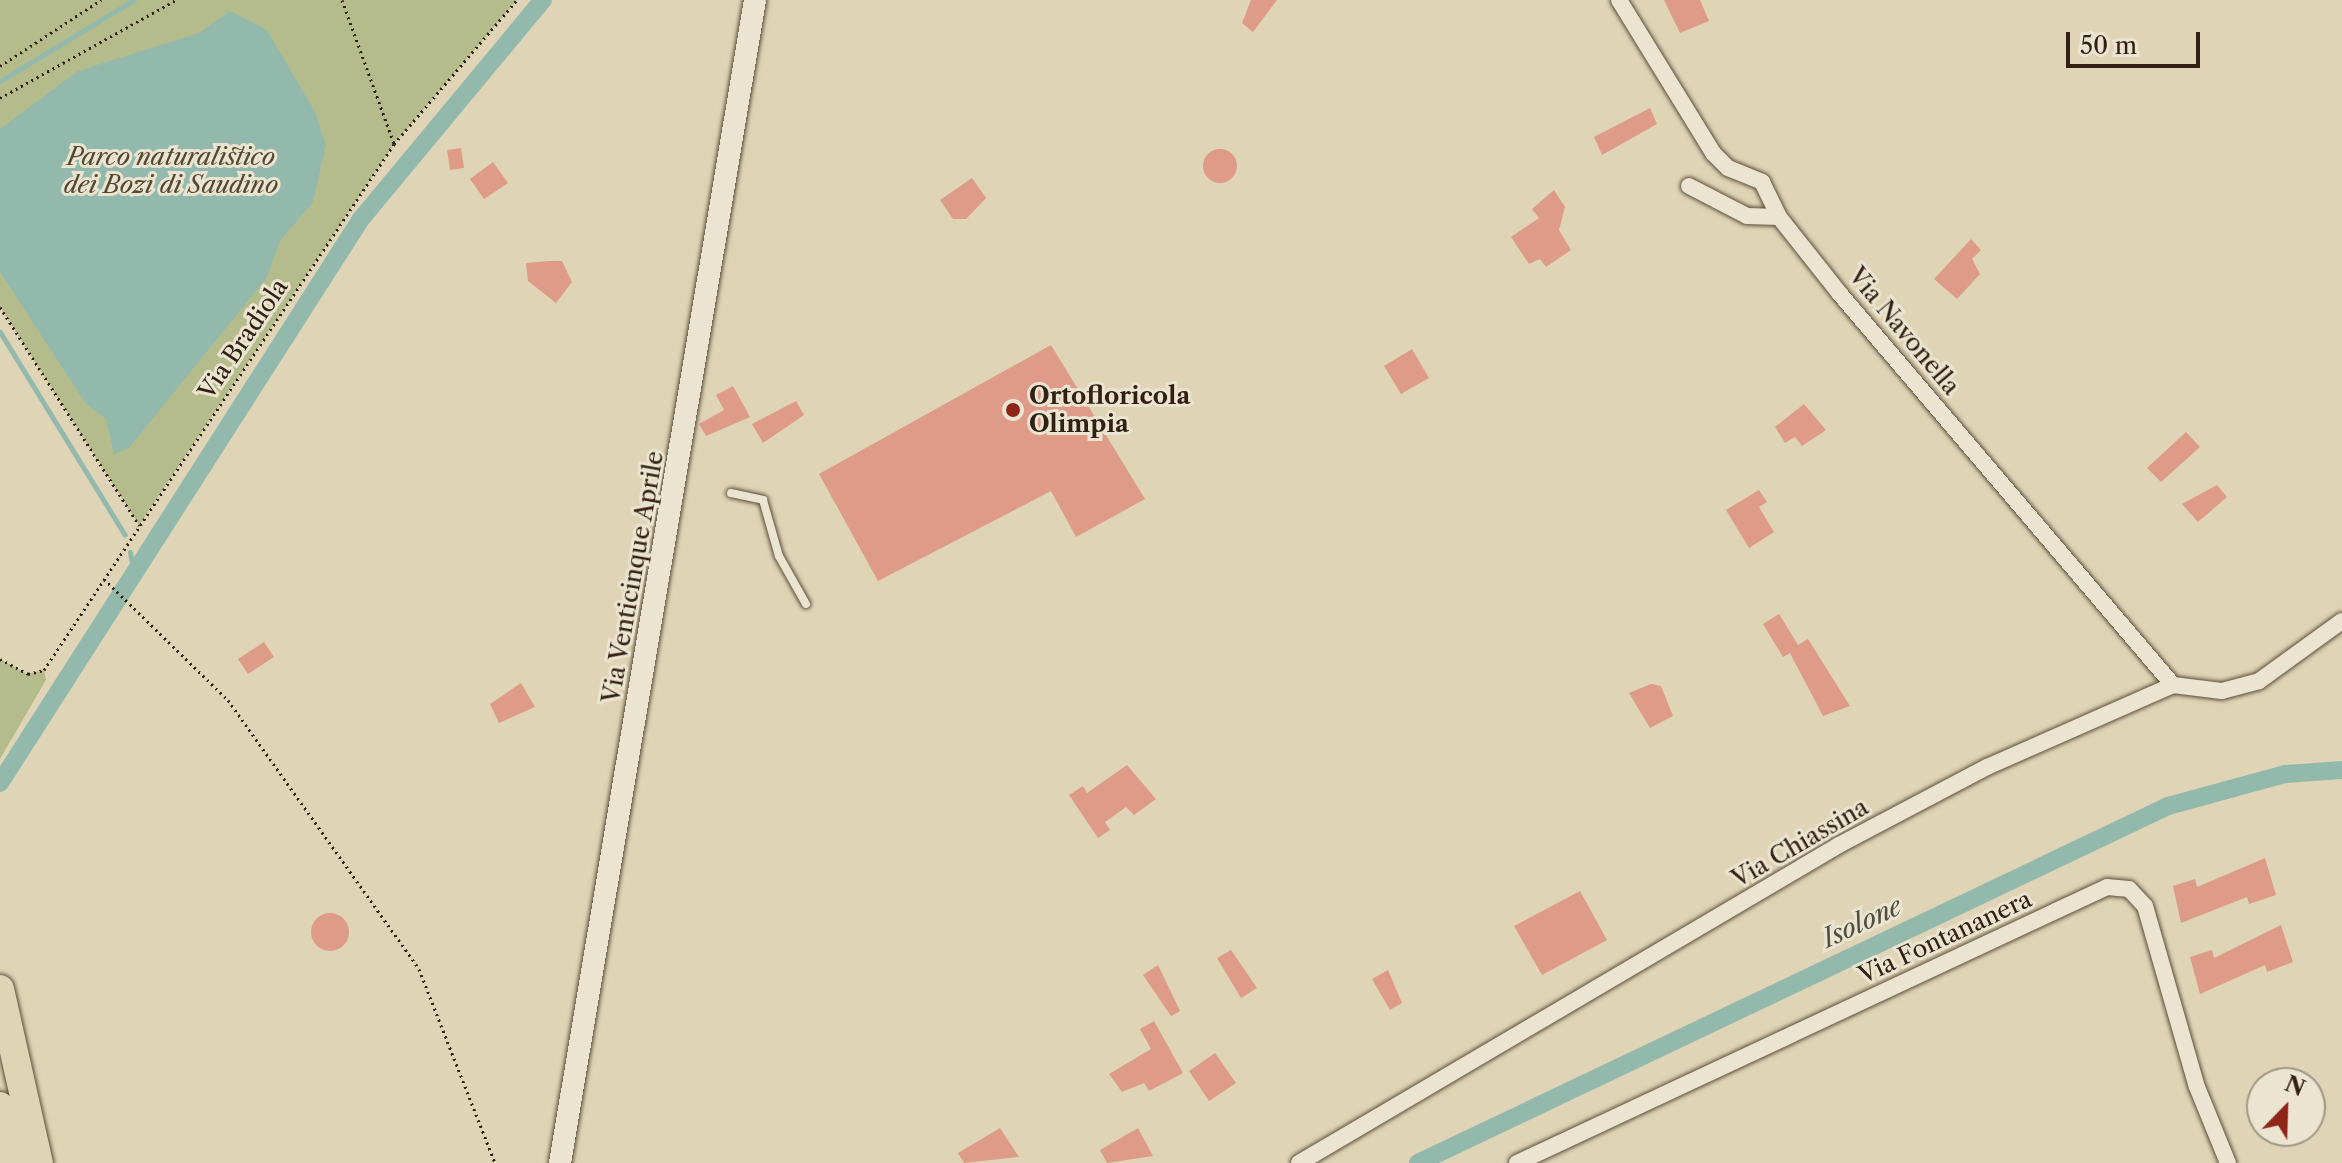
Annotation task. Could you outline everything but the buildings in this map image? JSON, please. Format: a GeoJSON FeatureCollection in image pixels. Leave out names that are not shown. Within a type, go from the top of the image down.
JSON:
{"type":"FeatureCollection","features":[{"type":"Feature","properties":{"kind":"highway"},"geometry":{"type":"LineString","coordinates":[[0,989],[39,1163]]}},
{"type":"Feature","properties":{"kind":"highway"},"geometry":{"type":"LineString","coordinates":[[0,1106],[13,1163]]}},
{"type":"Feature","properties":{"kind":"main road","name":"Via Venticinque Aprile"},"geometry":{"type":"LineString","coordinates":[[560,1163],[755,0]]}},
{"type":"Feature","properties":{"kind":"street","name":"Via Navonella"},"geometry":{"type":"LineString","coordinates":[[1619,0],[1713,153],[1762,182],[1776,210],[2173,685]]}},
{"type":"Feature","properties":{"kind":"street"},"geometry":{"type":"LineString","coordinates":[[1689,186],[1747,216],[1776,210]]}},
{"type":"Feature","properties":{"kind":"street"},"geometry":{"type":"LineString","coordinates":[[2173,685],[2222,691],[2259,681],[2342,621]]}},
{"type":"Feature","properties":{"kind":"street","name":"Via Chiassina"},"geometry":{"type":"LineString","coordinates":[[1299,1163],[1839,845],[1987,767],[2173,685]]}},
{"type":"Feature","properties":{"kind":"street","name":"Via Fontananera"},"geometry":{"type":"LineString","coordinates":[[1517,1163],[2107,887],[2129,889],[2145,906],[2197,1087],[2228,1163]]}},
{"type":"Feature","properties":{"kind":"lane"},"geometry":{"type":"LineString","coordinates":[[731,493],[763,500],[779,556],[806,604]]}},
{"type":"Feature","properties":{"kind":"path"},"geometry":{"type":"LineString","coordinates":[[0,66],[101,0]]}},
{"type":"Feature","properties":{"kind":"path"},"geometry":{"type":"LineString","coordinates":[[0,98],[176,0]]}},
{"type":"Feature","properties":{"kind":"path","name":"Via Bradiola"},"geometry":{"type":"LineString","coordinates":[[0,659],[28,674],[44,670],[394,144],[517,0]]}},
{"type":"Feature","properties":{"kind":"path"},"geometry":{"type":"LineString","coordinates":[[344,1],[367,85],[394,144]]}},
{"type":"Feature","properties":{"kind":"path"},"geometry":{"type":"LineString","coordinates":[[0,307],[139,525]]}},
{"type":"Feature","properties":{"kind":"path"},"geometry":{"type":"LineString","coordinates":[[105,579],[143,610],[228,700],[419,969],[495,1163]]}},
{"type":"Feature","properties":{"kind":"green space","name":"Parco naturalistico dei Bozi di Saudino"},"geometry":{"type":"Polygon","coordinates":[[[0,0],[517,0],[394,144],[139,525],[0,307],[0,0]]]}},
{"type":"Feature","properties":{"kind":"green space"},"geometry":{"type":"Polygon","coordinates":[[[0,659],[27,674],[44,670],[46,680],[0,759],[0,659]]]}},
{"type":"Feature","properties":{"kind":"water","name":"Parco naturalistico dei Bozi di Saudino"},"geometry":{"type":"Polygon","coordinates":[[[230,11],[267,30],[315,112],[326,145],[313,202],[280,241],[267,277],[129,448],[114,454],[106,419],[86,404],[0,272],[0,129],[78,71],[199,33],[230,11]]]}},
{"type":"Feature","properties":{"kind":"waterway"},"geometry":{"type":"LineString","coordinates":[[0,81],[134,0]]}},
{"type":"Feature","properties":{"kind":"waterway"},"geometry":{"type":"LineString","coordinates":[[0,783],[361,219],[543,0]]}},
{"type":"Feature","properties":{"kind":"waterway"},"geometry":{"type":"LineString","coordinates":[[0,332],[125,535]]}},
{"type":"Feature","properties":{"kind":"waterway"},"geometry":{"type":"LineString","coordinates":[[130,552],[134,575]]}},
{"type":"Feature","properties":{"kind":"waterway","name":"Isolone"},"geometry":{"type":"LineString","coordinates":[[1418,1163],[2168,806],[2285,774],[2342,770]]}},
{"type":"Feature","properties":{"kind":"place","name":"Ortofloricola Olimpia"},"geometry":{"type":"Point","coordinates":[1013,410]}}]}
